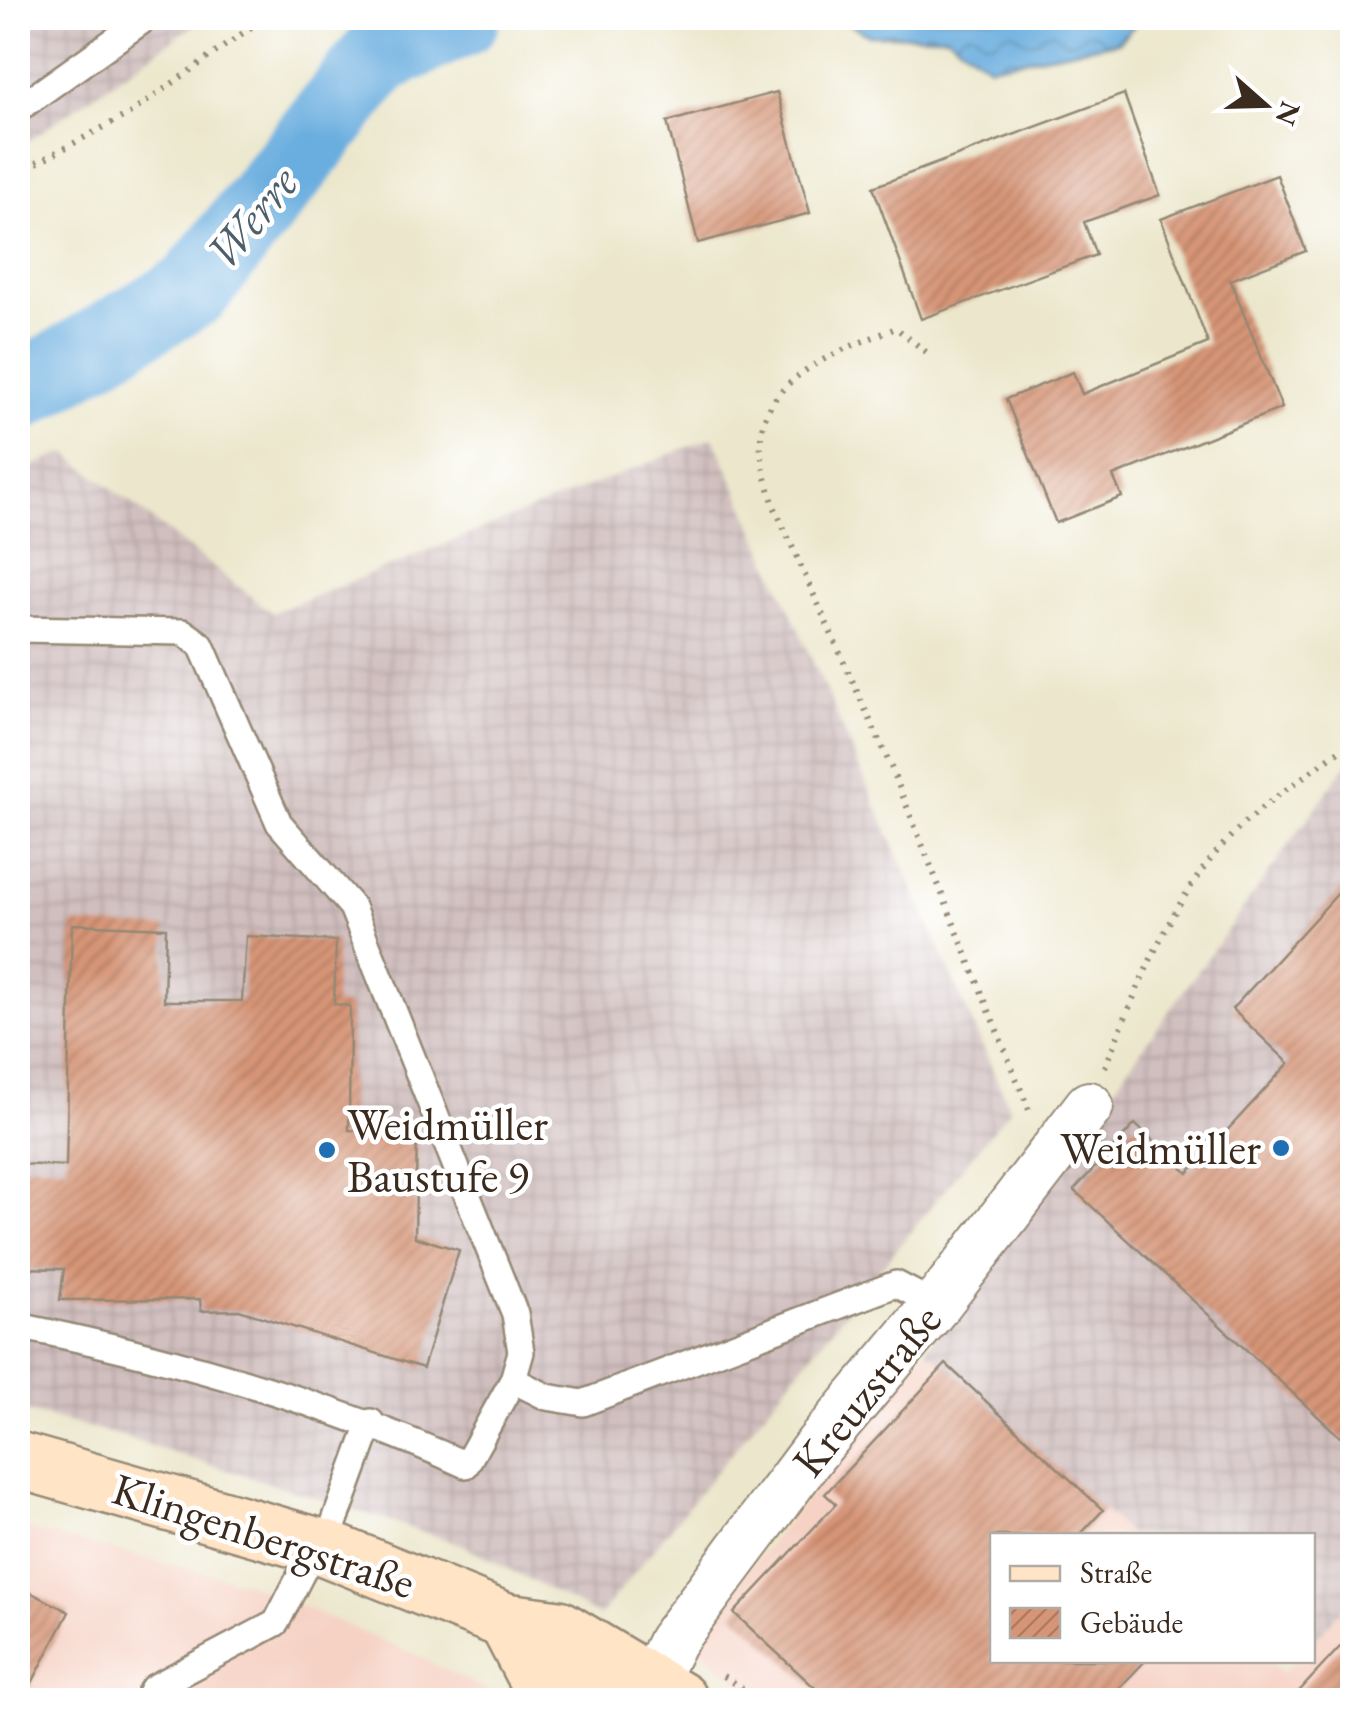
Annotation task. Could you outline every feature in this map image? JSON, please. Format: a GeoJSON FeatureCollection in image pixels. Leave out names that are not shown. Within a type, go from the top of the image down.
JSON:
{"type":"FeatureCollection","features":[{"type":"Feature","properties":{"kind":"main road","name":"Klingenbergstraße"},"geometry":{"type":"LineString","coordinates":[[18,1460],[320,1546],[506,1621],[559,1628],[665,1691]]}},
{"type":"Feature","properties":{"kind":"main road"},"geometry":{"type":"LineString","coordinates":[[506,1621],[532,1671],[590,1700]]}},
{"type":"Feature","properties":{"kind":"street","name":"Kreuzstraße"},"geometry":{"type":"LineString","coordinates":[[665,1691],[672,1641],[814,1451],[936,1304],[1089,1106]]}},
{"type":"Feature","properties":{"kind":"lane"},"geometry":{"type":"LineString","coordinates":[[18,109],[146,18]]}},
{"type":"Feature","properties":{"kind":"lane"},"geometry":{"type":"LineString","coordinates":[[18,629],[183,632],[201,645],[279,823],[352,907],[515,1314],[521,1352],[513,1380],[466,1465],[372,1422],[124,1348],[18,1326]]}},
{"type":"Feature","properties":{"kind":"lane"},"geometry":{"type":"LineString","coordinates":[[513,1380],[547,1397],[583,1404],[896,1284],[936,1304]]}},
{"type":"Feature","properties":{"kind":"lane"},"geometry":{"type":"LineString","coordinates":[[146,1700],[153,1688],[276,1624],[320,1546],[372,1422]]}},
{"type":"Feature","properties":{"kind":"path"},"geometry":{"type":"LineString","coordinates":[[18,173],[132,112],[264,18]]}},
{"type":"Feature","properties":{"kind":"path"},"geometry":{"type":"LineString","coordinates":[[926,352],[896,328],[831,354],[799,374],[775,403],[761,433],[763,466],[774,506],[891,767],[1030,1111],[1023,1191]]}},
{"type":"Feature","properties":{"kind":"path"},"geometry":{"type":"LineString","coordinates":[[1089,1106],[1140,980],[1200,872],[1246,822],[1352,740]]}},
{"type":"Feature","properties":{"kind":"shaded area"},"geometry":{"type":"Polygon","coordinates":[[[18,18],[204,18],[18,148],[18,18]]]}},
{"type":"Feature","properties":{"kind":"shaded area"},"geometry":{"type":"Polygon","coordinates":[[[714,437],[1010,1109],[599,1616],[461,1544],[114,1434],[18,1409],[18,471],[66,453],[272,613],[714,437]]]}},
{"type":"Feature","properties":{"kind":"shaded area"},"geometry":{"type":"Polygon","coordinates":[[[1352,757],[1352,1598],[1315,1639],[1315,1533],[1129,1533],[926,1349],[1352,757]]]}},
{"type":"Feature","properties":{"kind":"shaded area"},"geometry":{"type":"Polygon","coordinates":[[[926,1349],[1129,1533],[990,1533],[990,1663],[1271,1663],[1282,1673],[1293,1663],[1315,1663],[1315,1639],[1352,1598],[1352,1700],[760,1700],[695,1645],[705,1624],[926,1349]]]}},
{"type":"Feature","properties":{"kind":"shaded area"},"geometry":{"type":"Polygon","coordinates":[[[18,1527],[248,1583],[418,1656],[505,1700],[18,1700],[18,1527]]]}},
{"type":"Feature","properties":{"kind":"water"},"geometry":{"type":"Polygon","coordinates":[[[838,18],[1142,18],[1118,42],[989,66],[947,36],[869,35],[838,18]]]}},
{"type":"Feature","properties":{"kind":"building"},"geometry":{"type":"Polygon","coordinates":[[[777,92],[810,213],[698,243],[667,122],[777,92]]]}},
{"type":"Feature","properties":{"kind":"building"},"geometry":{"type":"Polygon","coordinates":[[[1124,94],[1160,195],[1084,222],[1096,255],[921,319],[873,187],[1124,94]]]}},
{"type":"Feature","properties":{"kind":"building"},"geometry":{"type":"Polygon","coordinates":[[[1277,175],[1306,251],[1230,280],[1282,408],[1113,476],[1122,497],[1056,523],[1006,399],[1073,372],[1082,394],[1208,343],[1161,219],[1277,175]]]}},
{"type":"Feature","properties":{"kind":"building","name":"Weidmüller"},"geometry":{"type":"Polygon","coordinates":[[[1352,878],[1352,1448],[1074,1190],[1135,1124],[1188,1173],[1289,1063],[1232,1009],[1352,878]]]}},
{"type":"Feature","properties":{"kind":"building","name":"Weidmüller Baustufe 9"},"geometry":{"type":"Polygon","coordinates":[[[72,924],[166,928],[164,1001],[242,1001],[246,936],[336,941],[334,1004],[350,1006],[349,1130],[417,1133],[415,1237],[459,1250],[423,1368],[239,1310],[201,1311],[200,1299],[60,1300],[64,1269],[18,1268],[18,1164],[66,1166],[72,924]]]}},
{"type":"Feature","properties":{"kind":"building"},"geometry":{"type":"Polygon","coordinates":[[[946,1364],[1103,1510],[1082,1533],[990,1533],[990,1663],[1143,1663],[1108,1700],[828,1700],[734,1613],[836,1504],[825,1494],[946,1364]]]}},
{"type":"Feature","properties":{"kind":"building"},"geometry":{"type":"Polygon","coordinates":[[[18,1586],[69,1612],[23,1700],[18,1700],[18,1586]]]}},
{"type":"Feature","properties":{"kind":"building"},"geometry":{"type":"Polygon","coordinates":[[[1352,1634],[1352,1700],[1291,1700],[1352,1634]]]}},
{"type":"Feature","properties":{"kind":"waterway","name":"Werre"},"geometry":{"type":"LineString","coordinates":[[18,393],[193,290],[378,57],[461,18]]}},
{"type":"Feature","properties":{"kind":"place","name":"Weidmüller"},"geometry":{"type":"Point","coordinates":[1281,1148]}},
{"type":"Feature","properties":{"kind":"place","name":"Weidmüller Baustufe 9"},"geometry":{"type":"Point","coordinates":[327,1150]}}]}
